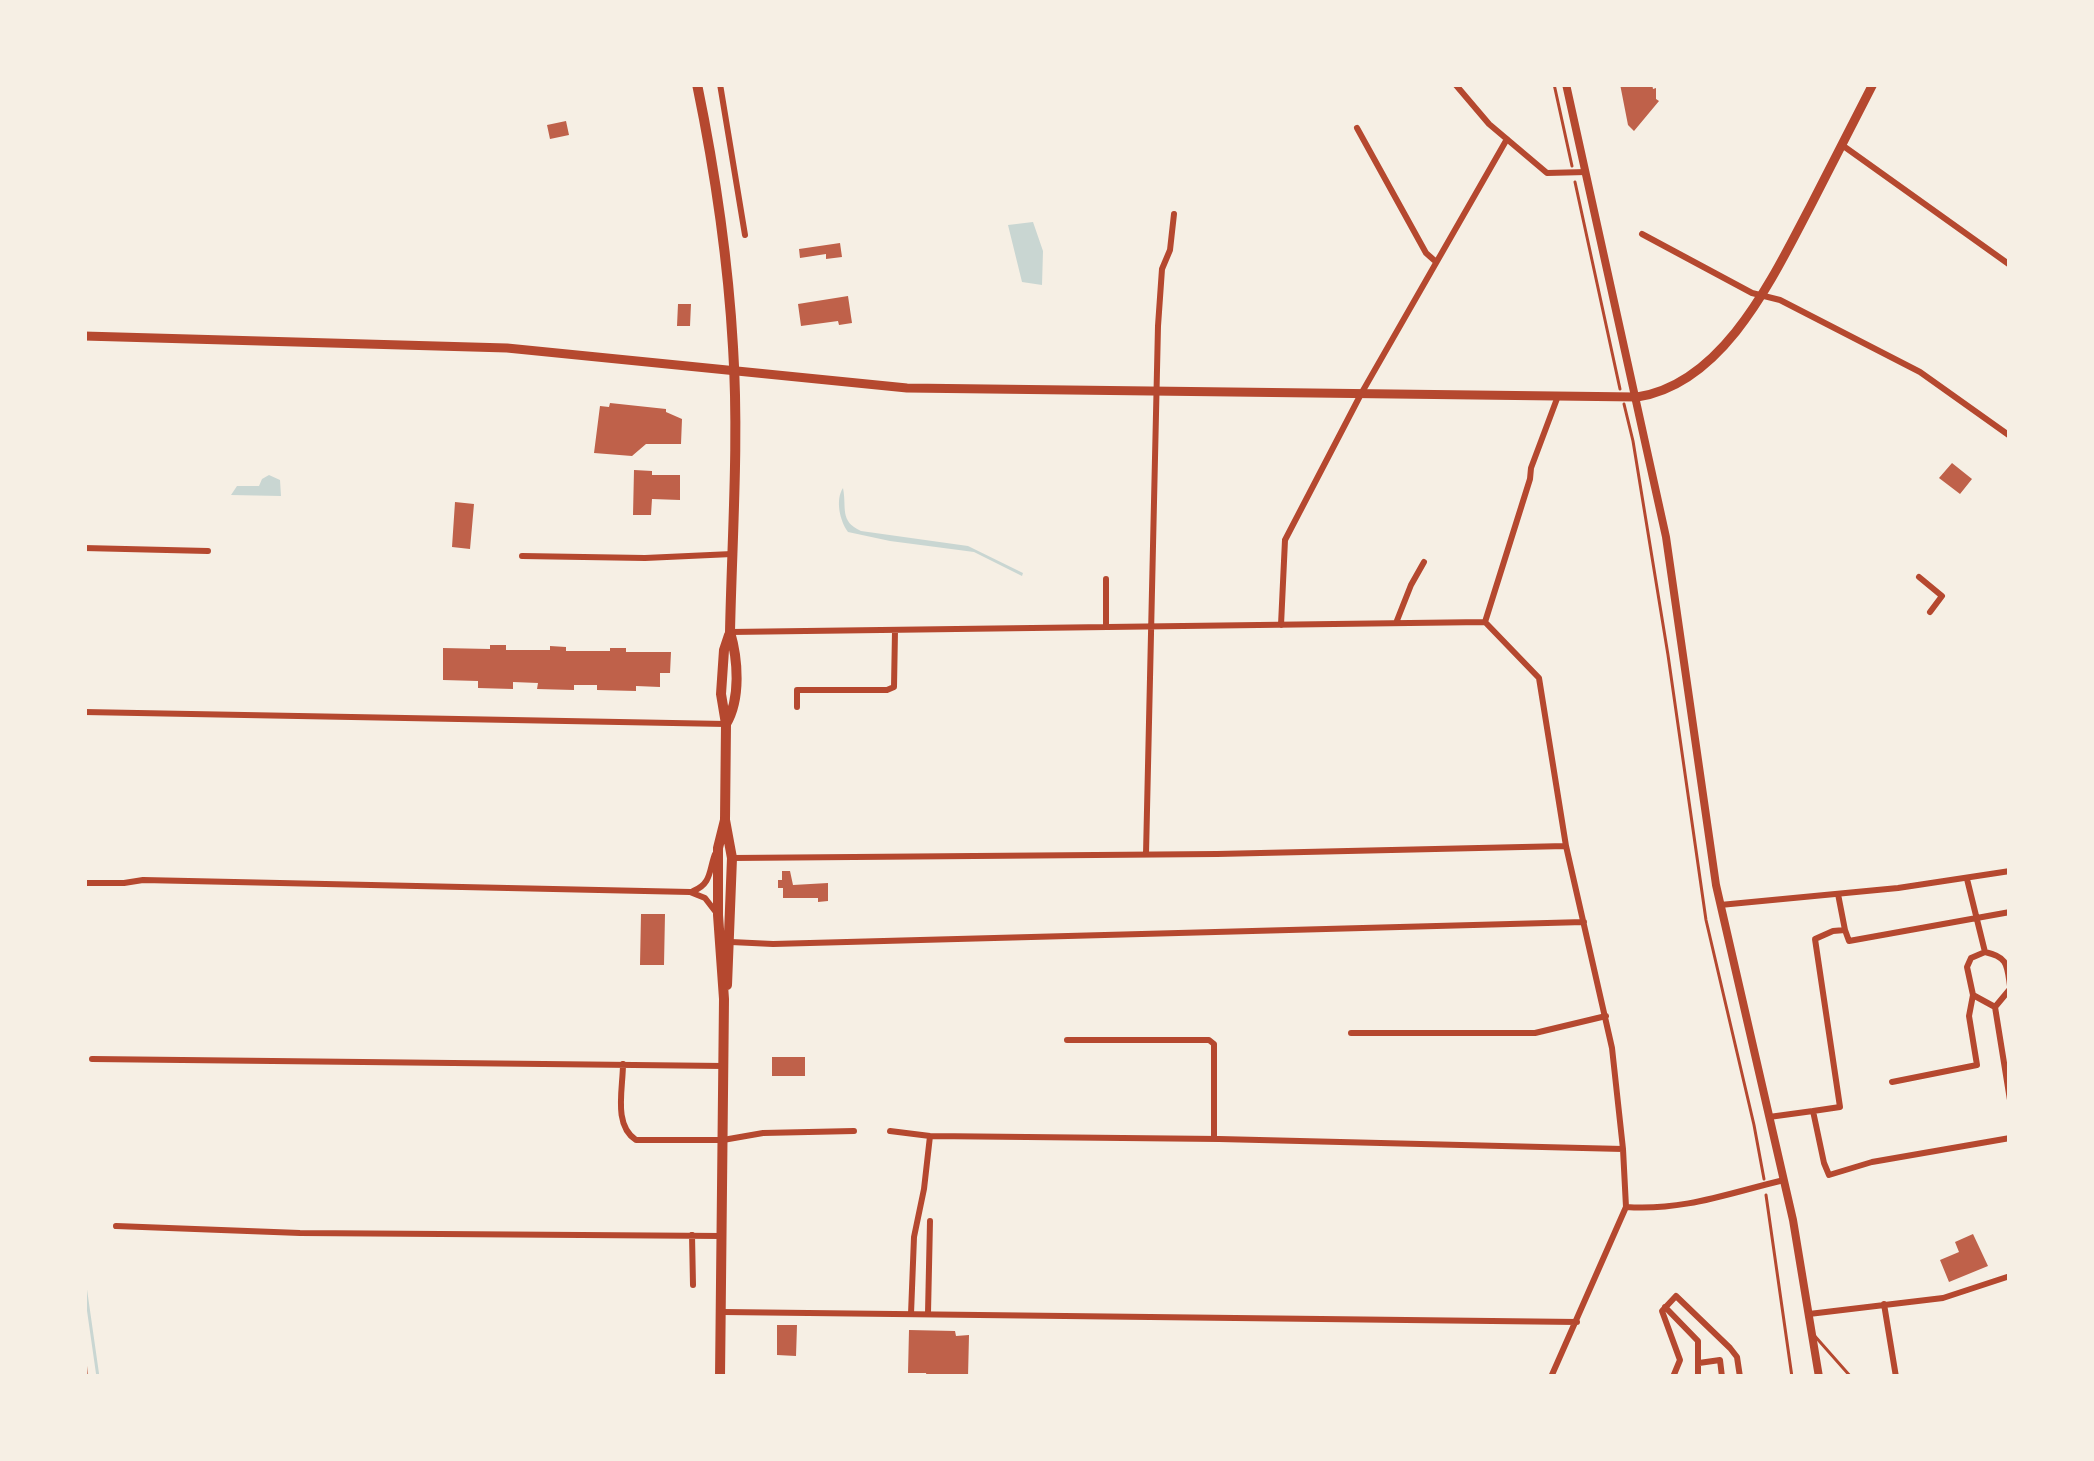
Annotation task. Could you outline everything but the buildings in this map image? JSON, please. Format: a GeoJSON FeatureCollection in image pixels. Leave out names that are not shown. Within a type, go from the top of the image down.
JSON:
{"type":"FeatureCollection","features":[{"type":"Feature","properties":{"kind":"highway"},"geometry":{"type":"LineString","coordinates":[[698,84],[727,272],[734,373],[730,632],[721,694],[726,724],[725,820],[732,859],[731,942],[724,999]]}},
{"type":"Feature","properties":{"kind":"highway"},"geometry":{"type":"LineString","coordinates":[[720,1377],[724,999],[718,848],[725,820]]}},
{"type":"Feature","properties":{"kind":"main road"},"geometry":{"type":"LineString","coordinates":[[84,336],[507,348],[907,388],[1637,398],[1685,380],[1763,296],[1873,84]]}},
{"type":"Feature","properties":{"kind":"street"},"geometry":{"type":"LineString","coordinates":[[720,84],[745,236]]}},
{"type":"Feature","properties":{"kind":"street"},"geometry":{"type":"LineString","coordinates":[[1455,84],[1489,124],[1547,173],[1586,172]]}},
{"type":"Feature","properties":{"kind":"street"},"geometry":{"type":"LineString","coordinates":[[1566,84],[1676,597],[1720,905],[1784,1180],[1819,1377]]}},
{"type":"Feature","properties":{"kind":"street"},"geometry":{"type":"LineString","coordinates":[[1357,128],[1426,253],[1435,261]]}},
{"type":"Feature","properties":{"kind":"street"},"geometry":{"type":"LineString","coordinates":[[1281,625],[1285,540],[1361,394],[1507,139]]}},
{"type":"Feature","properties":{"kind":"street"},"geometry":{"type":"LineString","coordinates":[[710,144],[731,140]]}},
{"type":"Feature","properties":{"kind":"street"},"geometry":{"type":"LineString","coordinates":[[1842,145],[2010,265]]}},
{"type":"Feature","properties":{"kind":"street"},"geometry":{"type":"LineString","coordinates":[[1146,854],[1162,269],[1170,250],[1174,214]]}},
{"type":"Feature","properties":{"kind":"street"},"geometry":{"type":"LineString","coordinates":[[1642,234],[1752,293],[1795,308],[1920,372],[2010,436]]}},
{"type":"Feature","properties":{"kind":"street"},"geometry":{"type":"LineString","coordinates":[[1485,622],[1558,396]]}},
{"type":"Feature","properties":{"kind":"street"},"geometry":{"type":"LineString","coordinates":[[84,548],[208,551]]}},
{"type":"Feature","properties":{"kind":"street"},"geometry":{"type":"LineString","coordinates":[[521,556],[645,559],[732,554]]}},
{"type":"Feature","properties":{"kind":"street"},"geometry":{"type":"LineString","coordinates":[[1396,623],[1424,562]]}},
{"type":"Feature","properties":{"kind":"street"},"geometry":{"type":"LineString","coordinates":[[1919,578],[1942,596],[1930,612]]}},
{"type":"Feature","properties":{"kind":"street"},"geometry":{"type":"LineString","coordinates":[[1106,579],[1106,626]]}},
{"type":"Feature","properties":{"kind":"street"},"geometry":{"type":"LineString","coordinates":[[730,632],[1485,622],[1539,678],[1566,846],[1612,1048],[1623,1149],[1626,1207],[1551,1377]]}},
{"type":"Feature","properties":{"kind":"street"},"geometry":{"type":"LineString","coordinates":[[797,707],[797,690],[894,687],[895,630]]}},
{"type":"Feature","properties":{"kind":"street"},"geometry":{"type":"LineString","coordinates":[[84,712],[726,724]]}},
{"type":"Feature","properties":{"kind":"street"},"geometry":{"type":"LineString","coordinates":[[732,859],[1566,846]]}},
{"type":"Feature","properties":{"kind":"street"},"geometry":{"type":"LineString","coordinates":[[690,892],[710,878],[718,848]]}},
{"type":"Feature","properties":{"kind":"street"},"geometry":{"type":"LineString","coordinates":[[1720,905],[2010,871]]}},
{"type":"Feature","properties":{"kind":"street"},"geometry":{"type":"LineString","coordinates":[[1967,879],[1985,952]]}},
{"type":"Feature","properties":{"kind":"street"},"geometry":{"type":"LineString","coordinates":[[84,883],[143,880],[690,892],[705,898],[718,915]]}},
{"type":"Feature","properties":{"kind":"street"},"geometry":{"type":"LineString","coordinates":[[1838,894],[1849,941],[2010,912]]}},
{"type":"Feature","properties":{"kind":"street"},"geometry":{"type":"LineString","coordinates":[[731,942],[1584,922]]}},
{"type":"Feature","properties":{"kind":"street"},"geometry":{"type":"LineString","coordinates":[[1769,1117],[1840,1108],[1815,939],[1845,930]]}},
{"type":"Feature","properties":{"kind":"street"},"geometry":{"type":"LineString","coordinates":[[1892,1082],[1977,1065],[1967,967],[1971,958],[1985,952],[2005,962],[2010,988],[1995,1007],[2010,1100]]}},
{"type":"Feature","properties":{"kind":"street"},"geometry":{"type":"LineString","coordinates":[[1973,995],[1995,1007]]}},
{"type":"Feature","properties":{"kind":"street"},"geometry":{"type":"LineString","coordinates":[[1351,1033],[1535,1034],[1606,1016]]}},
{"type":"Feature","properties":{"kind":"street"},"geometry":{"type":"LineString","coordinates":[[1067,1040],[1209,1040],[1214,1045],[1214,1139]]}},
{"type":"Feature","properties":{"kind":"street"},"geometry":{"type":"LineString","coordinates":[[92,1059],[724,1066]]}},
{"type":"Feature","properties":{"kind":"street"},"geometry":{"type":"LineString","coordinates":[[623,1064],[622,1122],[636,1140],[854,1131]]}},
{"type":"Feature","properties":{"kind":"street"},"geometry":{"type":"LineString","coordinates":[[1813,1111],[1829,1175],[1872,1162],[2010,1138]]}},
{"type":"Feature","properties":{"kind":"street"},"geometry":{"type":"LineString","coordinates":[[890,1132],[1623,1149]]}},
{"type":"Feature","properties":{"kind":"street"},"geometry":{"type":"LineString","coordinates":[[911,1314],[914,1238],[930,1136]]}},
{"type":"Feature","properties":{"kind":"street"},"geometry":{"type":"LineString","coordinates":[[1626,1207],[1696,1204],[1784,1180]]}},
{"type":"Feature","properties":{"kind":"street"},"geometry":{"type":"LineString","coordinates":[[928,1315],[930,1221]]}},
{"type":"Feature","properties":{"kind":"street"},"geometry":{"type":"LineString","coordinates":[[116,1226],[300,1233],[722,1236]]}},
{"type":"Feature","properties":{"kind":"street"},"geometry":{"type":"LineString","coordinates":[[692,1235],[693,1285]]}},
{"type":"Feature","properties":{"kind":"street"},"geometry":{"type":"LineString","coordinates":[[1809,1314],[1943,1298],[2010,1276]]}},
{"type":"Feature","properties":{"kind":"street"},"geometry":{"type":"LineString","coordinates":[[1673,1377],[1680,1360],[1662,1316],[1676,1297],[1737,1357],[1740,1377]]}},
{"type":"Feature","properties":{"kind":"street"},"geometry":{"type":"LineString","coordinates":[[1884,1304],[1896,1377]]}},
{"type":"Feature","properties":{"kind":"street"},"geometry":{"type":"LineString","coordinates":[[1665,1307],[1698,1341],[1699,1377]]}},
{"type":"Feature","properties":{"kind":"street"},"geometry":{"type":"LineString","coordinates":[[721,1312],[1577,1322]]}},
{"type":"Feature","properties":{"kind":"street"},"geometry":{"type":"LineString","coordinates":[[1698,1364],[1737,1357]]}},
{"type":"Feature","properties":{"kind":"street"},"geometry":{"type":"LineString","coordinates":[[1720,1360],[1722,1377]]}},
{"type":"Feature","properties":{"kind":"lane"},"geometry":{"type":"LineString","coordinates":[[1812,1332],[1851,1377]]}},
{"type":"Feature","properties":{"kind":"path"},"geometry":{"type":"LineString","coordinates":[[1553,84],[1572,168]]}},
{"type":"Feature","properties":{"kind":"path"},"geometry":{"type":"LineString","coordinates":[[1575,179],[1620,386]]}},
{"type":"Feature","properties":{"kind":"path"},"geometry":{"type":"LineString","coordinates":[[1624,406],[1669,655],[1706,920],[1764,1180]]}},
{"type":"Feature","properties":{"kind":"path"},"geometry":{"type":"LineString","coordinates":[[1765,1189],[1792,1377]]}},
{"type":"Feature","properties":{"kind":"shaded area"},"geometry":{"type":"Polygon","coordinates":[[[1033,222],[1043,251],[1042,285],[1022,282],[1008,225],[1033,222]]]}},
{"type":"Feature","properties":{"kind":"shaded area"},"geometry":{"type":"Polygon","coordinates":[[[269,475],[280,480],[281,496],[231,495],[237,486],[259,486],[269,475]]]}},
{"type":"Feature","properties":{"kind":"shaded area"},"geometry":{"type":"Polygon","coordinates":[[[843,488],[847,518],[861,531],[968,546],[1022,576],[974,552],[848,532],[840,510],[843,488]]]}},
{"type":"Feature","properties":{"kind":"waterway"},"geometry":{"type":"LineString","coordinates":[[84,1279],[98,1377]]}},
{"type":"Feature","properties":{"kind":"railway"},"geometry":{"type":"LineString","coordinates":[[84,1355],[87,1377]]}}]}
